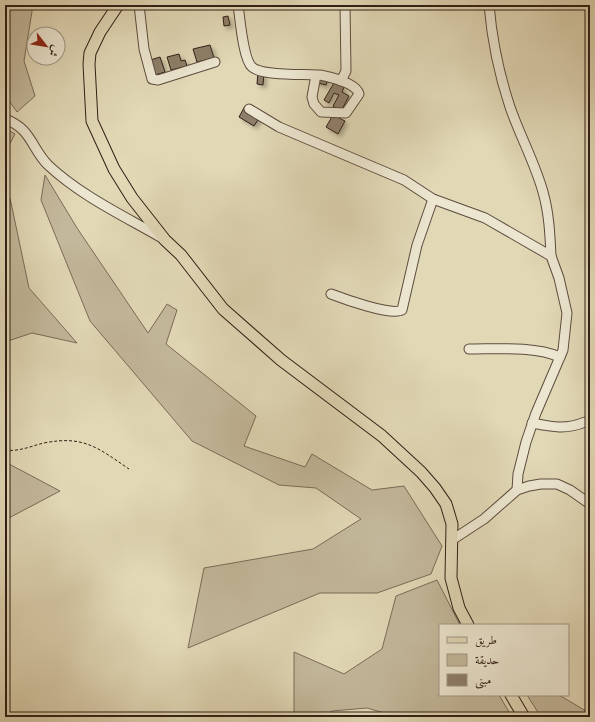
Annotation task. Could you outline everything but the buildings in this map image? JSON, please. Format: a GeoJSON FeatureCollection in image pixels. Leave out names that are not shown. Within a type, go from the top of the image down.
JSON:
{"type":"FeatureCollection","features":[{"type":"Feature","properties":{"kind":"main road"},"geometry":{"type":"LineString","coordinates":[[118,5],[100,32],[90,53],[89,64],[92,121],[114,169],[128,193],[165,240],[182,255],[223,309],[281,360],[382,436],[421,472],[446,504],[452,524],[451,578],[453,593],[467,624]]}},
{"type":"Feature","properties":{"kind":"main road"},"geometry":{"type":"LineString","coordinates":[[512,696],[524,717]]}},
{"type":"Feature","properties":{"kind":"street"},"geometry":{"type":"LineString","coordinates":[[139,5],[144,49],[152,79],[158,80],[215,62]]}},
{"type":"Feature","properties":{"kind":"street"},"geometry":{"type":"LineString","coordinates":[[238,5],[247,59],[252,68],[263,72],[316,75],[341,81],[358,90],[359,95],[346,113],[322,113],[318,110],[313,100],[316,75]]}},
{"type":"Feature","properties":{"kind":"street"},"geometry":{"type":"LineString","coordinates":[[341,81],[346,72],[345,5]]}},
{"type":"Feature","properties":{"kind":"street"},"geometry":{"type":"LineString","coordinates":[[489,5],[496,52],[504,89],[544,198],[550,231],[551,256],[559,278],[567,313],[564,342],[560,358],[532,424],[518,474],[517,490]]}},
{"type":"Feature","properties":{"kind":"street"},"geometry":{"type":"LineString","coordinates":[[249,109],[278,127],[404,180],[433,199],[485,218],[551,256]]}},
{"type":"Feature","properties":{"kind":"street"},"geometry":{"type":"LineString","coordinates":[[5,119],[26,132],[47,164],[97,200],[165,240]]}},
{"type":"Feature","properties":{"kind":"street"},"geometry":{"type":"LineString","coordinates":[[331,294],[372,307],[398,312],[402,310],[417,245],[433,199]]}},
{"type":"Feature","properties":{"kind":"street"},"geometry":{"type":"LineString","coordinates":[[469,349],[505,349],[547,352],[560,358]]}},
{"type":"Feature","properties":{"kind":"street"},"geometry":{"type":"LineString","coordinates":[[532,424],[563,429],[572,428],[585,422]]}},
{"type":"Feature","properties":{"kind":"street"},"geometry":{"type":"LineString","coordinates":[[452,540],[484,519],[517,490],[541,484],[557,484],[570,490],[590,504]]}},
{"type":"Feature","properties":{"kind":"path"},"geometry":{"type":"LineString","coordinates":[[5,450],[26,449],[59,441],[78,440],[100,450],[129,469]]}},
{"type":"Feature","properties":{"kind":"green space"},"geometry":{"type":"Polygon","coordinates":[[[5,5],[33,5],[30,26],[26,26],[26,49],[24,61],[35,96],[17,112],[5,95],[5,5]]]}},
{"type":"Feature","properties":{"kind":"green space"},"geometry":{"type":"Polygon","coordinates":[[[5,128],[15,134],[7,149],[5,149],[5,128]]]}},
{"type":"Feature","properties":{"kind":"green space"},"geometry":{"type":"Polygon","coordinates":[[[45,175],[77,228],[148,333],[167,304],[177,310],[166,344],[256,416],[244,446],[305,467],[312,454],[372,490],[404,486],[442,546],[431,574],[377,593],[320,593],[188,648],[204,568],[313,549],[361,519],[316,488],[279,485],[192,441],[90,321],[41,200],[45,175]]]}},
{"type":"Feature","properties":{"kind":"green space"},"geometry":{"type":"Polygon","coordinates":[[[5,196],[10,198],[29,288],[77,343],[32,333],[5,342],[5,196]]]}},
{"type":"Feature","properties":{"kind":"green space"},"geometry":{"type":"Polygon","coordinates":[[[9,464],[60,491],[5,520],[5,466],[9,464]]]}},
{"type":"Feature","properties":{"kind":"green space"},"geometry":{"type":"Polygon","coordinates":[[[437,580],[459,624],[439,624],[439,696],[500,696],[512,717],[398,717],[367,708],[332,711],[326,717],[294,717],[294,652],[344,674],[382,649],[396,596],[437,580]]]}},
{"type":"Feature","properties":{"kind":"green space"},"geometry":{"type":"Polygon","coordinates":[[[528,696],[561,696],[586,711],[590,711],[590,717],[541,717],[528,696]]]}}]}
